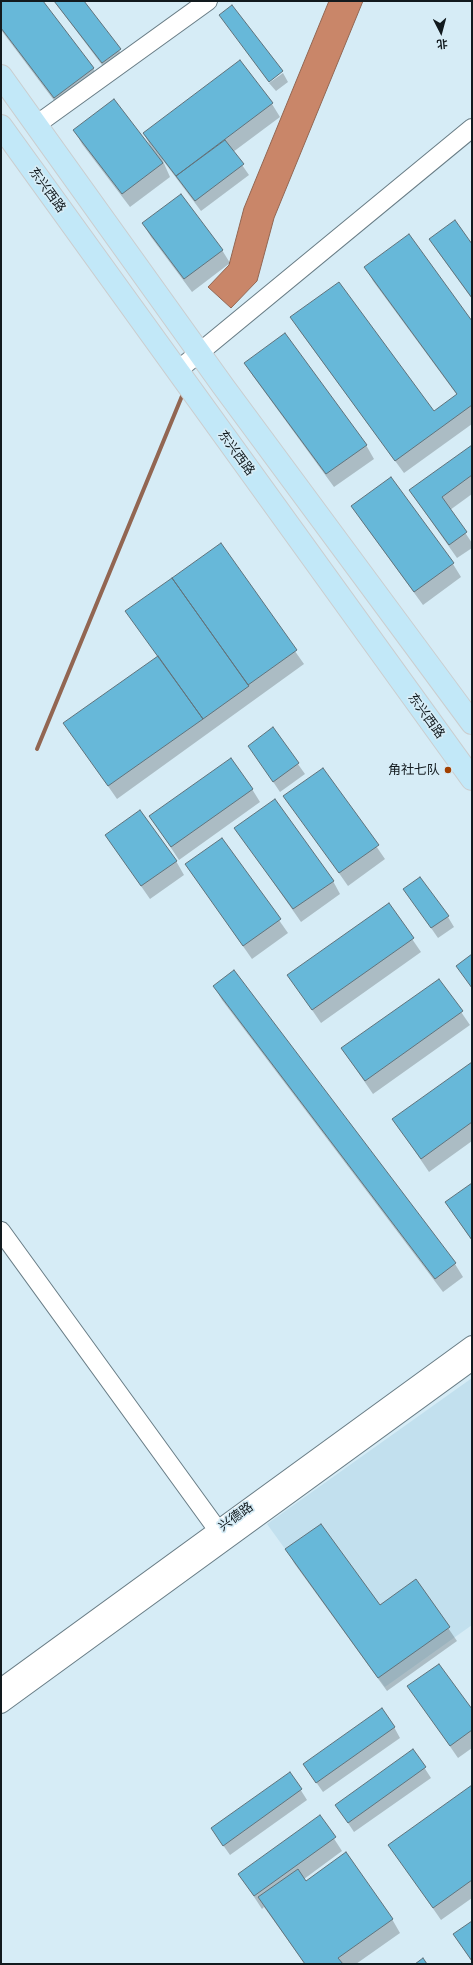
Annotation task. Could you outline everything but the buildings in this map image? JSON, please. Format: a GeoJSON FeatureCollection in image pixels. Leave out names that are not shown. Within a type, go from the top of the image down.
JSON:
{"type":"FeatureCollection","features":[{"type":"Feature","properties":{"kind":"main road"},"geometry":{"type":"LineString","coordinates":[[1,76],[199,353],[472,723]]}},
{"type":"Feature","properties":{"kind":"main road","name":"东兴西路"},"geometry":{"type":"LineString","coordinates":[[5,139],[182,378],[472,779]]}},
{"type":"Feature","properties":{"kind":"street"},"geometry":{"type":"LineString","coordinates":[[36,125],[208,1]]}},
{"type":"Feature","properties":{"kind":"street"},"geometry":{"type":"LineString","coordinates":[[182,378],[199,353],[472,128]]}},
{"type":"Feature","properties":{"kind":"street"},"geometry":{"type":"LineString","coordinates":[[1,1231],[222,1535]]}},
{"type":"Feature","properties":{"kind":"street","name":"兴德路"},"geometry":{"type":"LineString","coordinates":[[1,1704],[472,1345]]}},
{"type":"Feature","properties":{"kind":"street","name":"兴德路"},"geometry":{"type":"LineString","coordinates":[[1,1688],[472,1361]]}},
{"type":"Feature","properties":{"kind":"shaded area"},"geometry":{"type":"Polygon","coordinates":[[[329,1],[363,1],[274,218],[257,281],[231,308],[208,287],[229,265],[244,208],[329,1]]]}},
{"type":"Feature","properties":{"kind":"shaded area"},"geometry":{"type":"Polygon","coordinates":[[[472,1378],[472,1625],[385,1687],[267,1524],[472,1378]]]}},
{"type":"Feature","properties":{"kind":"waterway"},"geometry":{"type":"LineString","coordinates":[[37,749],[182,396]]}},
{"type":"Feature","properties":{"kind":"place","name":"角社七队"},"geometry":{"type":"Point","coordinates":[448,770]}}]}
